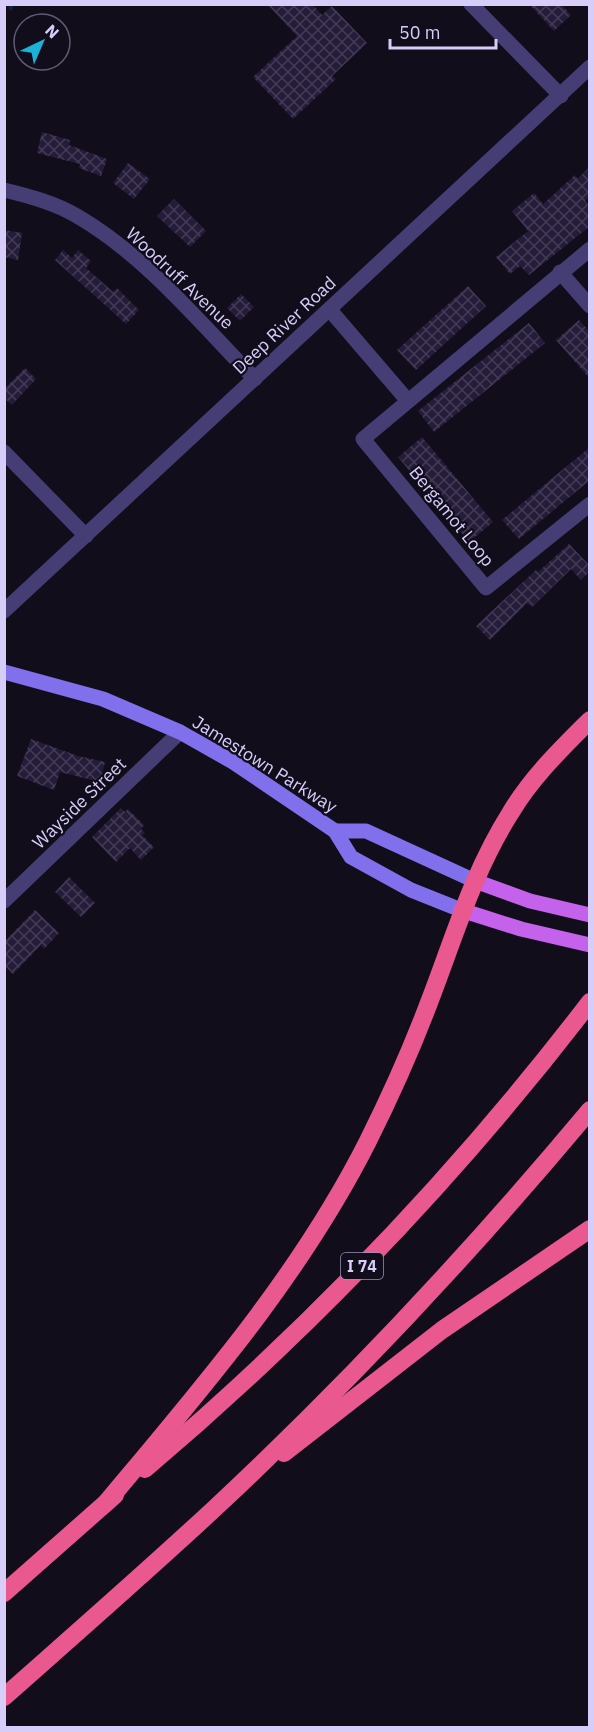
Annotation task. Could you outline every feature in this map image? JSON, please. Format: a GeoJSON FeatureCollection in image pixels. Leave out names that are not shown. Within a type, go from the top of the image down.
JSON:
{"type":"FeatureCollection","features":[{"type":"Feature","properties":{"kind":"highway"},"geometry":{"type":"LineString","coordinates":[[106,1503],[241,1340],[289,1275],[330,1211],[368,1142],[401,1072],[430,1002],[461,910],[497,835],[525,790],[590,720]]}},
{"type":"Feature","properties":{"kind":"highway","name":"I 74"},"geometry":{"type":"LineString","coordinates":[[4,1593],[223,1403],[333,1296],[488,1127],[590,1002]]}},
{"type":"Feature","properties":{"kind":"highway"},"geometry":{"type":"LineString","coordinates":[[215,1509],[435,1286],[590,1110]]}},
{"type":"Feature","properties":{"kind":"highway"},"geometry":{"type":"LineString","coordinates":[[4,1697],[215,1509],[423,1344],[590,1229]]}},
{"type":"Feature","properties":{"kind":"main road","name":"Jamestown Parkway"},"geometry":{"type":"LineString","coordinates":[[4,672],[103,699],[180,732],[241,768],[335,831],[351,857],[411,890],[461,910],[521,929],[584,944]]}},
{"type":"Feature","properties":{"kind":"main road","name":"Jamestown Parkway"},"geometry":{"type":"LineString","coordinates":[[335,831],[366,831],[475,881],[530,901],[590,915]]}},
{"type":"Feature","properties":{"kind":"street"},"geometry":{"type":"LineString","coordinates":[[471,4],[561,96]]}},
{"type":"Feature","properties":{"kind":"street","name":"Deep River Road"},"geometry":{"type":"LineString","coordinates":[[4,611],[590,67]]}},
{"type":"Feature","properties":{"kind":"street","name":"Woodruff Avenue"},"geometry":{"type":"LineString","coordinates":[[4,190],[35,197],[77,216],[119,245],[152,274],[255,379]]}},
{"type":"Feature","properties":{"kind":"street","name":"Bergamot Loop"},"geometry":{"type":"LineString","coordinates":[[590,249],[363,439],[486,588],[590,504]]}},
{"type":"Feature","properties":{"kind":"street"},"geometry":{"type":"LineString","coordinates":[[560,272],[590,306]]}},
{"type":"Feature","properties":{"kind":"street"},"geometry":{"type":"LineString","coordinates":[[330,310],[408,401]]}},
{"type":"Feature","properties":{"kind":"street"},"geometry":{"type":"LineString","coordinates":[[4,452],[86,536]]}},
{"type":"Feature","properties":{"kind":"street","name":"Wayside Street"},"geometry":{"type":"LineString","coordinates":[[4,901],[180,732]]}},
{"type":"Feature","properties":{"kind":"building"},"geometry":{"type":"Polygon","coordinates":[[[267,4],[312,4],[322,15],[332,6],[367,43],[332,76],[336,79],[293,119],[253,77],[297,36],[267,4]]]}},
{"type":"Feature","properties":{"kind":"building"},"geometry":{"type":"Polygon","coordinates":[[[529,4],[561,4],[571,15],[554,31],[529,4]]]}},
{"type":"Feature","properties":{"kind":"building"},"geometry":{"type":"Polygon","coordinates":[[[42,132],[70,140],[69,145],[107,159],[101,176],[79,168],[80,164],[37,153],[42,132]]]}},
{"type":"Feature","properties":{"kind":"building"},"geometry":{"type":"Polygon","coordinates":[[[128,163],[150,179],[134,199],[113,183],[128,163]]]}},
{"type":"Feature","properties":{"kind":"building"},"geometry":{"type":"Polygon","coordinates":[[[590,166],[590,197],[585,201],[590,206],[590,226],[529,275],[520,266],[510,274],[496,257],[528,231],[512,211],[534,193],[543,204],[575,175],[578,179],[590,166]]]}},
{"type":"Feature","properties":{"kind":"building"},"geometry":{"type":"Polygon","coordinates":[[[174,199],[206,231],[190,247],[157,216],[174,199]]]}},
{"type":"Feature","properties":{"kind":"building"},"geometry":{"type":"Polygon","coordinates":[[[4,230],[22,233],[18,260],[4,257],[4,230]]]}},
{"type":"Feature","properties":{"kind":"building"},"geometry":{"type":"Polygon","coordinates":[[[63,250],[72,258],[78,250],[91,261],[86,268],[113,292],[117,288],[139,310],[126,324],[55,260],[63,250]]]}},
{"type":"Feature","properties":{"kind":"building"},"geometry":{"type":"Polygon","coordinates":[[[468,286],[486,306],[416,370],[397,350],[468,286]]]}},
{"type":"Feature","properties":{"kind":"building"},"geometry":{"type":"Polygon","coordinates":[[[241,294],[254,307],[240,321],[227,308],[241,294]]]}},
{"type":"Feature","properties":{"kind":"building"},"geometry":{"type":"Polygon","coordinates":[[[579,320],[590,332],[590,379],[556,340],[579,320]]]}},
{"type":"Feature","properties":{"kind":"building"},"geometry":{"type":"Polygon","coordinates":[[[529,323],[545,343],[434,432],[418,411],[529,323]]]}},
{"type":"Feature","properties":{"kind":"building"},"geometry":{"type":"Polygon","coordinates":[[[25,368],[36,379],[12,405],[4,398],[4,389],[25,368]]]}},
{"type":"Feature","properties":{"kind":"building"},"geometry":{"type":"Polygon","coordinates":[[[422,437],[493,522],[469,542],[398,457],[422,437]]]}},
{"type":"Feature","properties":{"kind":"building"},"geometry":{"type":"Polygon","coordinates":[[[590,447],[590,480],[519,539],[502,520],[590,447]]]}},
{"type":"Feature","properties":{"kind":"building"},"geometry":{"type":"Polygon","coordinates":[[[569,544],[590,566],[590,571],[581,580],[571,569],[532,607],[527,603],[490,640],[476,626],[536,570],[538,572],[569,544]]]}},
{"type":"Feature","properties":{"kind":"building"},"geometry":{"type":"Polygon","coordinates":[[[31,739],[78,756],[105,762],[100,782],[60,772],[54,790],[17,776],[31,739]]]}},
{"type":"Feature","properties":{"kind":"building"},"geometry":{"type":"Polygon","coordinates":[[[121,808],[125,812],[128,809],[144,825],[141,829],[145,833],[142,835],[154,847],[141,860],[130,848],[116,862],[92,837],[121,808]]]}},
{"type":"Feature","properties":{"kind":"building"},"geometry":{"type":"Polygon","coordinates":[[[69,877],[95,903],[81,917],[55,892],[69,877]]]}},
{"type":"Feature","properties":{"kind":"building"},"geometry":{"type":"Polygon","coordinates":[[[35,910],[59,933],[44,949],[41,945],[13,974],[4,965],[4,942],[35,910]]]}},
{"type":"Feature","properties":{"kind":"waterway"},"geometry":{"type":"LineString","coordinates":[[10,4],[11,8]]}}]}
